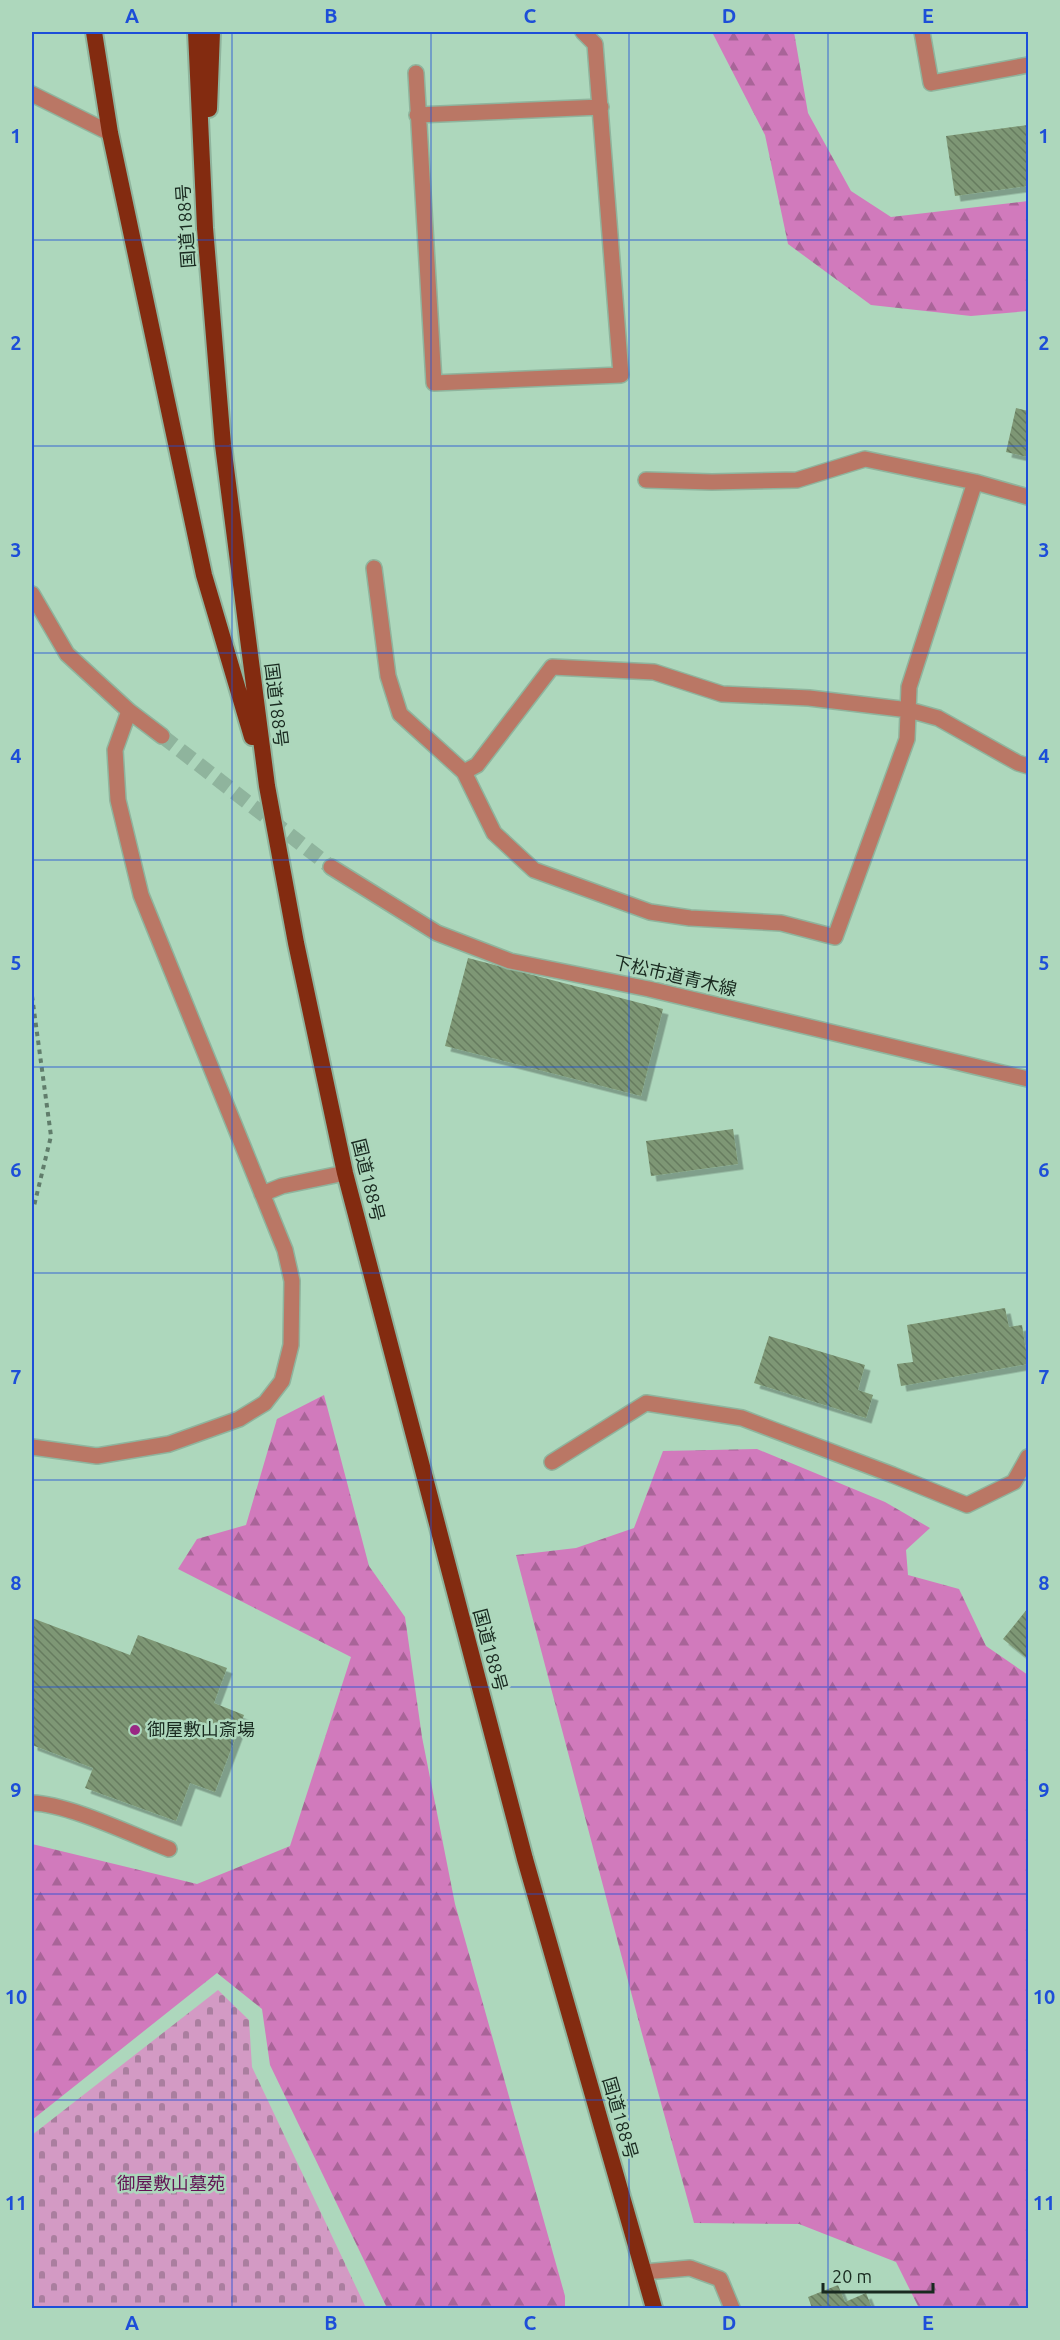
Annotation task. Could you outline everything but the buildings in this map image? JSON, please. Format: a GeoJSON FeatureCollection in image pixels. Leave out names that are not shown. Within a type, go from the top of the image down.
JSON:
{"type":"FeatureCollection","features":[{"type":"Feature","properties":{"kind":"highway"},"geometry":{"type":"LineString","coordinates":[[94,32],[110,133],[204,575],[267,786]]}},
{"type":"Feature","properties":{"kind":"highway","name":"国道188号"},"geometry":{"type":"LineString","coordinates":[[196,32],[205,228],[223,445],[267,786],[296,943],[345,1173],[525,1859],[654,2308]]}},
{"type":"Feature","properties":{"kind":"highway"},"geometry":{"type":"LineString","coordinates":[[205,228],[212,32]]}},
{"type":"Feature","properties":{"kind":"street"},"geometry":{"type":"LineString","coordinates":[[416,73],[434,383],[621,375],[595,44],[583,32]]}},
{"type":"Feature","properties":{"kind":"street"},"geometry":{"type":"LineString","coordinates":[[922,32],[931,83],[1029,64]]}},
{"type":"Feature","properties":{"kind":"street"},"geometry":{"type":"LineString","coordinates":[[32,94],[110,133]]}},
{"type":"Feature","properties":{"kind":"street"},"geometry":{"type":"LineString","coordinates":[[417,115],[601,107]]}},
{"type":"Feature","properties":{"kind":"street"},"geometry":{"type":"LineString","coordinates":[[645,480],[712,482],[797,480],[865,459],[975,482],[1029,497]]}},
{"type":"Feature","properties":{"kind":"street"},"geometry":{"type":"LineString","coordinates":[[374,568],[388,676],[400,714],[464,772],[494,833],[534,870],[650,912],[690,918],[781,923],[835,937],[907,739],[909,687],[975,482]]}},
{"type":"Feature","properties":{"kind":"street"},"geometry":{"type":"LineString","coordinates":[[32,594],[67,654],[129,711],[162,736]]}},
{"type":"Feature","properties":{"kind":"street"},"geometry":{"type":"LineString","coordinates":[[464,772],[477,765],[552,667],[654,672],[722,694],[809,698],[909,710],[938,718],[1018,763],[1029,766]]}},
{"type":"Feature","properties":{"kind":"street"},"geometry":{"type":"LineString","coordinates":[[32,1447],[97,1456],[169,1444],[239,1419],[265,1403],[282,1381],[291,1345],[292,1281],[285,1250],[141,895],[118,800],[115,750],[129,711]]}},
{"type":"Feature","properties":{"kind":"street","name":"下松市道青木線"},"geometry":{"type":"LineString","coordinates":[[331,867],[437,933],[510,961],[649,989],[1029,1078]]}},
{"type":"Feature","properties":{"kind":"street"},"geometry":{"type":"LineString","coordinates":[[262,1194],[282,1186],[345,1173]]}},
{"type":"Feature","properties":{"kind":"street"},"geometry":{"type":"LineString","coordinates":[[552,1462],[646,1403],[742,1418],[967,1505],[1014,1482],[1029,1457]]}},
{"type":"Feature","properties":{"kind":"street"},"geometry":{"type":"LineString","coordinates":[[32,1803],[42,1803],[78,1814],[169,1848]]}},
{"type":"Feature","properties":{"kind":"street"},"geometry":{"type":"LineString","coordinates":[[644,2272],[690,2268],[720,2279],[732,2308]]}},
{"type":"Feature","properties":{"kind":"path"},"geometry":{"type":"LineString","coordinates":[[32,996],[51,1136],[32,1208]]}},
{"type":"Feature","properties":{"kind":"green space"},"geometry":{"type":"Polygon","coordinates":[[[712,32],[794,32],[808,113],[851,191],[891,217],[1028,201],[1028,311],[971,316],[871,305],[788,244],[765,135],[712,32]]]}},
{"type":"Feature","properties":{"kind":"green space"},"geometry":{"type":"Polygon","coordinates":[[[324,1395],[369,1566],[405,1617],[422,1737],[455,1904],[565,2296],[565,2308],[387,2308],[270,2065],[262,2009],[217,1973],[32,2120],[32,1844],[197,1884],[290,1846],[351,1657],[178,1569],[197,1539],[246,1525],[277,1419],[324,1395]]]}},
{"type":"Feature","properties":{"kind":"green space"},"geometry":{"type":"Polygon","coordinates":[[[757,1449],[885,1502],[930,1528],[906,1550],[908,1575],[959,1589],[986,1646],[1028,1675],[1028,2308],[919,2308],[896,2262],[799,2224],[694,2223],[516,1555],[576,1548],[634,1528],[663,1451],[757,1449]]]}},
{"type":"Feature","properties":{"kind":"green space","name":"御屋敷山墓苑"},"geometry":{"type":"Polygon","coordinates":[[[218,1990],[249,2020],[252,2067],[366,2308],[32,2308],[32,2135],[218,1990]]]}},
{"type":"Feature","properties":{"kind":"tunnel"},"geometry":{"type":"LineString","coordinates":[[162,736],[331,867]]}},
{"type":"Feature","properties":{"kind":"place","name":"御屋敷山斎場"},"geometry":{"type":"Point","coordinates":[135,1730]}}]}
